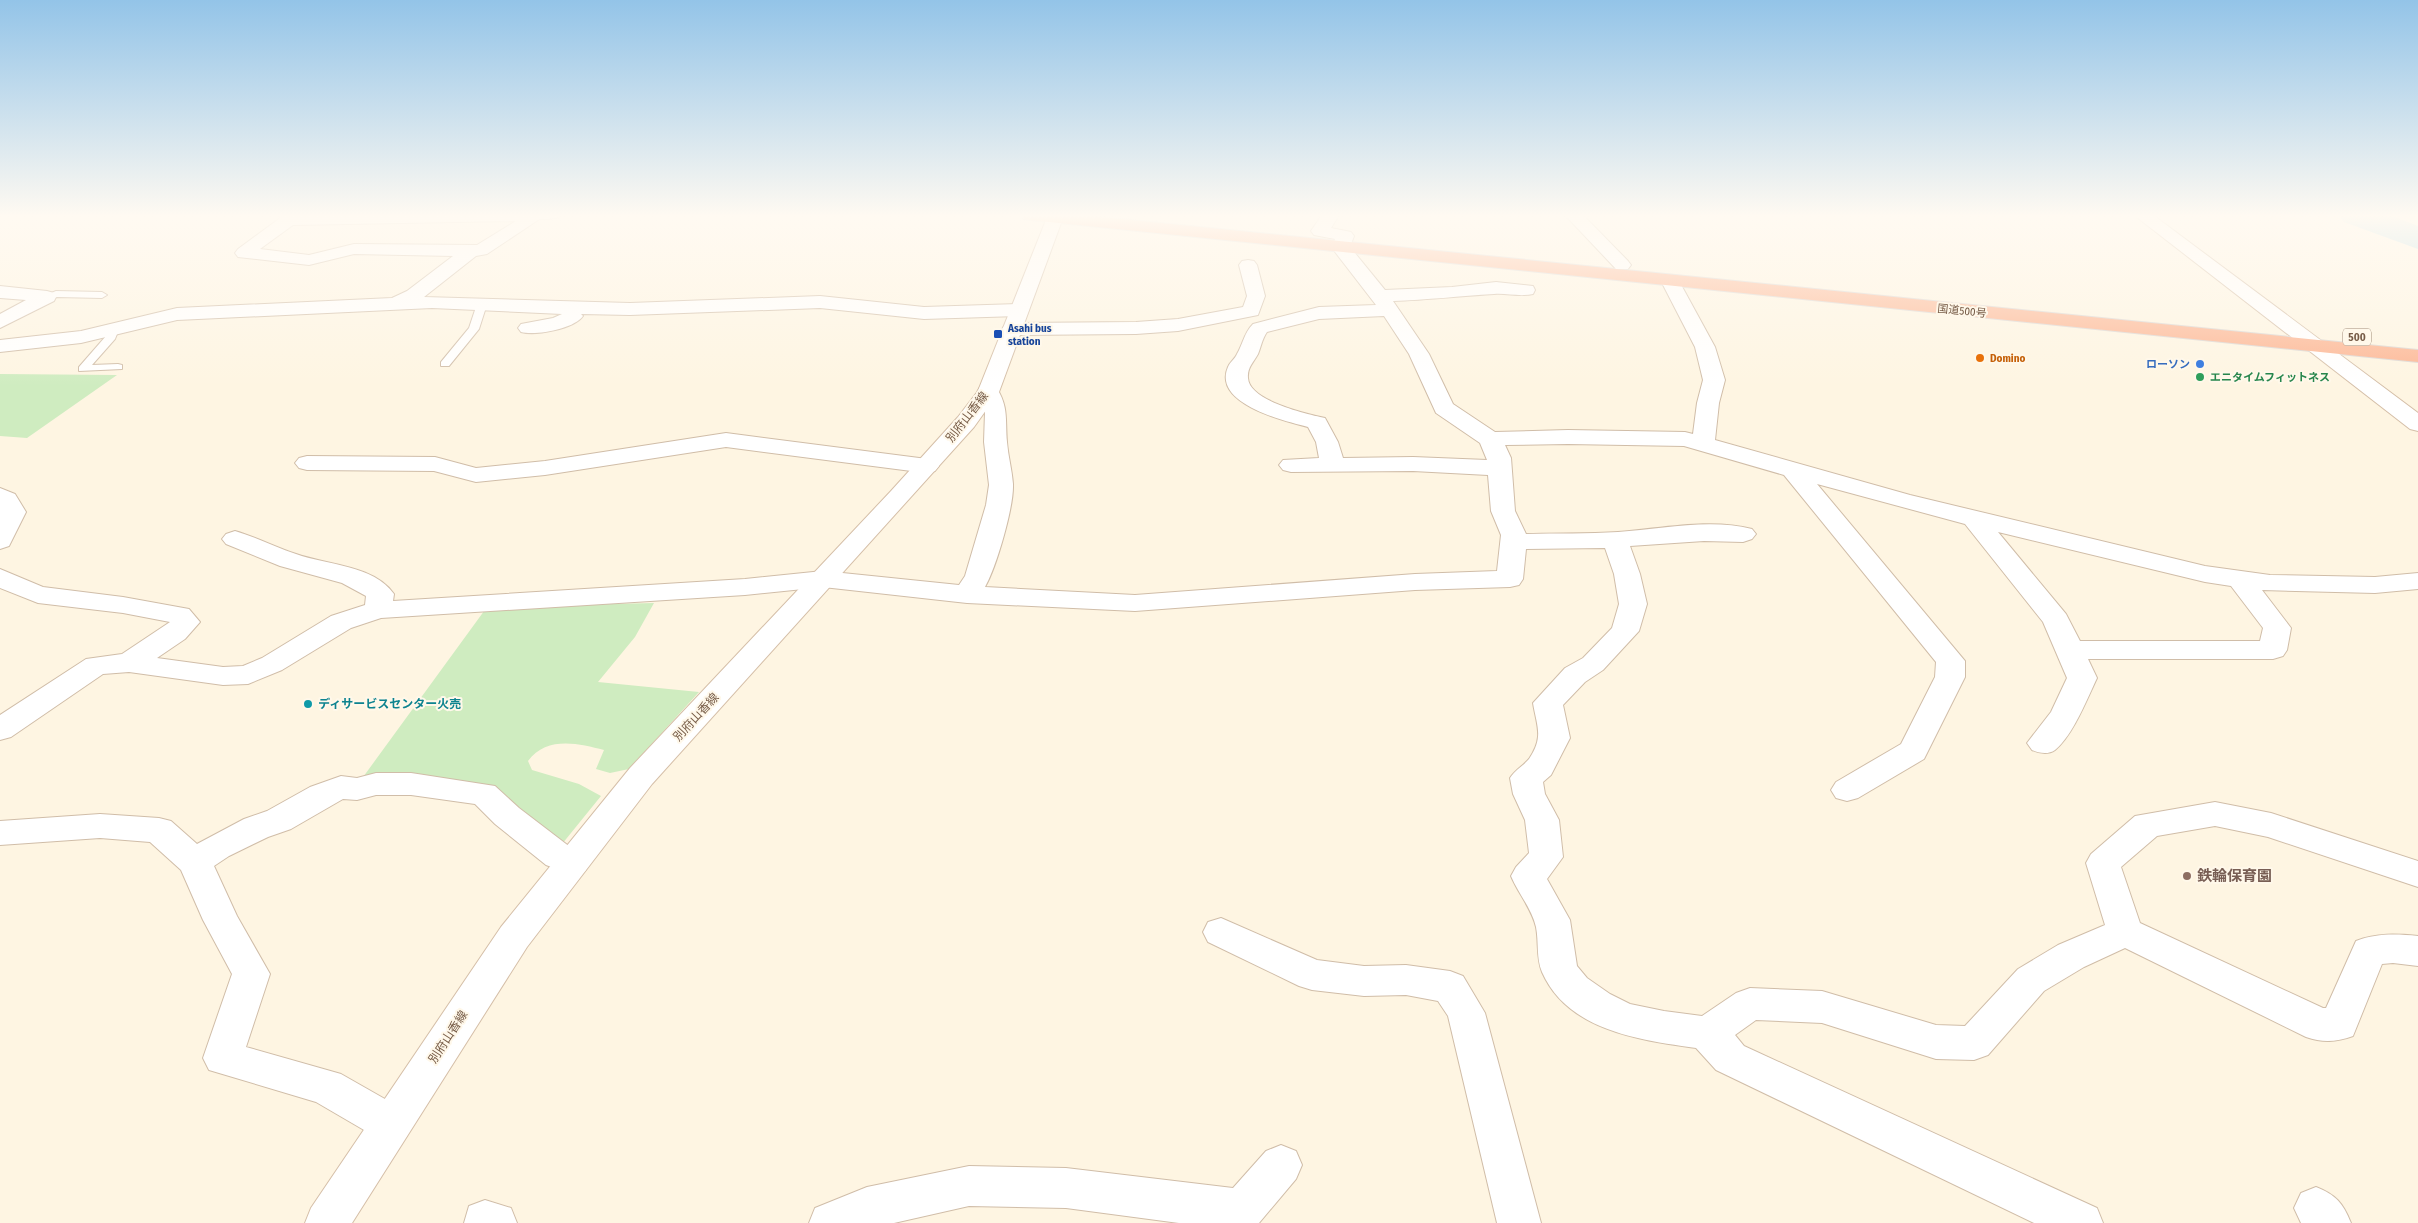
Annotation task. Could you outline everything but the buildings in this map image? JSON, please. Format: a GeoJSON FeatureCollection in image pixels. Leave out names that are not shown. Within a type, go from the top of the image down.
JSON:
{"type":"FeatureCollection","features":[{"type":"Feature","properties":{"kind":"highway","name":"国道500号"},"geometry":{"type":"LineString","coordinates":[[1593,272],[2418,356]]}},
{"type":"Feature","properties":{"kind":"highway","name":"国道500号"},"geometry":{"type":"LineString","coordinates":[[1694,272],[2418,343]]}},
{"type":"Feature","properties":{"kind":"street"},"geometry":{"type":"LineString","coordinates":[[395,304],[414,295],[443,272]]}},
{"type":"Feature","properties":{"kind":"street","name":"別府山香線"},"geometry":{"type":"LineString","coordinates":[[327,1223],[514,937],[641,776],[966,422],[988,392],[1016,320],[1030,272]]}},
{"type":"Feature","properties":{"kind":"street"},"geometry":{"type":"LineString","coordinates":[[0,346],[82,337],[177,314],[432,302],[587,309],[820,302],[924,313],[1145,327],[1178,325],[1251,311],[1256,296],[1250,272]]}},
{"type":"Feature","properties":{"kind":"street"},"geometry":{"type":"LineString","coordinates":[[0,730],[96,665],[129,663],[223,676],[248,675],[272,664],[340,622],[378,610],[745,587],[823,579],[967,595],[1135,603],[1416,582],[1510,579],[1514,535],[1503,511],[1499,458],[1490,440],[1444,408],[1419,354],[1362,272]]}},
{"type":"Feature","properties":{"kind":"street"},"geometry":{"type":"LineString","coordinates":[[2218,272],[2418,424]]}},
{"type":"Feature","properties":{"kind":"street"},"geometry":{"type":"LineString","coordinates":[[1670,281],[1705,347],[1714,380],[1708,403],[1703,444]]}},
{"type":"Feature","properties":{"kind":"street"},"geometry":{"type":"LineString","coordinates":[[1332,465],[1328,442],[1316,423],[1270,410],[1251,399],[1241,389],[1237,375],[1238,368],[1250,350],[1254,333],[1260,328],[1319,313],[1496,288],[1526,290]]}},
{"type":"Feature","properties":{"kind":"street"},"geometry":{"type":"LineString","coordinates":[[0,292],[47,297]]}},
{"type":"Feature","properties":{"kind":"street"},"geometry":{"type":"LineString","coordinates":[[0,322],[47,297]]}},
{"type":"Feature","properties":{"kind":"street"},"geometry":{"type":"LineString","coordinates":[[528,328],[558,323],[587,309]]}},
{"type":"Feature","properties":{"kind":"street"},"geometry":{"type":"LineString","coordinates":[[967,595],[978,576],[998,505],[1001,485],[995,442],[996,412],[988,392]]}},
{"type":"Feature","properties":{"kind":"street"},"geometry":{"type":"LineString","coordinates":[[1490,440],[1568,437],[1675,439],[1703,444],[1974,518],[2205,574],[2270,584],[2375,585],[2418,581]]}},
{"type":"Feature","properties":{"kind":"street"},"geometry":{"type":"LineString","coordinates":[[307,463],[435,464],[476,475],[545,468],[726,440],[927,466]]}},
{"type":"Feature","properties":{"kind":"street"},"geometry":{"type":"LineString","coordinates":[[1291,465],[1413,464],[1500,468]]}},
{"type":"Feature","properties":{"kind":"street"},"geometry":{"type":"LineString","coordinates":[[1792,469],[1951,661],[1950,678],[1913,751],[1847,790]]}},
{"type":"Feature","properties":{"kind":"street"},"geometry":{"type":"LineString","coordinates":[[0,495],[6,499],[14,512],[0,541]]}},
{"type":"Feature","properties":{"kind":"street"},"geometry":{"type":"LineString","coordinates":[[1974,518],[2056,620],[2082,678],[2064,716],[2044,743]]}},
{"type":"Feature","properties":{"kind":"street"},"geometry":{"type":"LineString","coordinates":[[1513,542],[1615,540],[1704,533],[1744,534]]}},
{"type":"Feature","properties":{"kind":"street"},"geometry":{"type":"LineString","coordinates":[[236,539],[297,563],[344,575],[370,585],[380,594],[378,610]]}},
{"type":"Feature","properties":{"kind":"street"},"geometry":{"type":"LineString","coordinates":[[1615,540],[1627,574],[1633,604],[1625,631],[1593,664],[1575,675],[1548,703],[1555,738],[1540,767],[1526,778],[1529,794],[1542,820],[1546,857],[1528,876],[1533,890],[1547,909],[1553,925],[1556,961],[1563,977],[1578,994],[1604,1011],[1659,1028],[1706,1034],[1730,1058],[2081,1223]]}},
{"type":"Feature","properties":{"kind":"street"},"geometry":{"type":"LineString","coordinates":[[0,577],[38,595],[123,605],[179,615],[186,622],[175,632],[129,663]]}},
{"type":"Feature","properties":{"kind":"street"},"geometry":{"type":"LineString","coordinates":[[2069,650],[2272,650],[2277,628],[2240,579]]}},
{"type":"Feature","properties":{"kind":"street"},"geometry":{"type":"LineString","coordinates":[[195,862],[217,847],[256,828],[279,820],[320,795],[341,787],[357,789],[376,784],[411,784],[484,794],[507,816],[558,856],[574,862]]}},
{"type":"Feature","properties":{"kind":"street"},"geometry":{"type":"LineString","coordinates":[[2418,874],[2271,825],[2215,814],[2147,825],[2103,863],[2125,932],[2320,1025],[2339,1024],[2369,951],[2393,948],[2418,951]]}},
{"type":"Feature","properties":{"kind":"street"},"geometry":{"type":"LineString","coordinates":[[0,833],[100,826],[159,830],[195,862],[221,920],[251,974],[223,1058],[327,1087],[391,1124]]}},
{"type":"Feature","properties":{"kind":"street"},"geometry":{"type":"LineString","coordinates":[[1221,932],[1312,975],[1364,981],[1406,980],[1450,987],[1466,1013],[1518,1223]]}},
{"type":"Feature","properties":{"kind":"street"},"geometry":{"type":"LineString","coordinates":[[1706,1034],[1750,1004],[1822,1006],[1936,1042],[1974,1044],[2030,980],[2071,956],[2125,932]]}},
{"type":"Feature","properties":{"kind":"street"},"geometry":{"type":"LineString","coordinates":[[831,1223],[867,1208],[891,1213],[970,1186],[1056,1188],[1242,1210],[1281,1165]]}},
{"type":"Feature","properties":{"kind":"lane"},"geometry":{"type":"LineString","coordinates":[[47,297],[56,294],[102,295]]}},
{"type":"Feature","properties":{"kind":"lane"},"geometry":{"type":"LineString","coordinates":[[445,364],[478,324],[482,316],[482,304]]}},
{"type":"Feature","properties":{"kind":"lane"},"geometry":{"type":"LineString","coordinates":[[114,329],[111,337],[83,370],[118,368]]}},
{"type":"Feature","properties":{"kind":"green space"},"geometry":{"type":"Polygon","coordinates":[[[0,374],[117,375],[27,438],[0,436],[0,374]]]}},
{"type":"Feature","properties":{"kind":"green space"},"geometry":{"type":"Polygon","coordinates":[[[654,603],[635,637],[598,682],[699,692],[629,769],[610,773],[596,769],[604,750],[584,745],[553,745],[535,753],[528,761],[532,770],[579,784],[601,796],[558,849],[485,784],[358,784],[487,607],[654,603]]]}},
{"type":"Feature","properties":{"kind":"place","name":"Asahi bus station"},"geometry":{"type":"Point","coordinates":[998,334]}},
{"type":"Feature","properties":{"kind":"place","name":"Domino"},"geometry":{"type":"Point","coordinates":[1980,358]}},
{"type":"Feature","properties":{"kind":"place","name":"ローソン"},"geometry":{"type":"Point","coordinates":[2200,364]}},
{"type":"Feature","properties":{"kind":"place","name":"エニタイムフィットネス"},"geometry":{"type":"Point","coordinates":[2200,377]}},
{"type":"Feature","properties":{"kind":"place","name":"ディサービスセンター火売"},"geometry":{"type":"Point","coordinates":[308,704]}},
{"type":"Feature","properties":{"kind":"place","name":"鉄輪保育園"},"geometry":{"type":"Point","coordinates":[2187,876]}}]}
